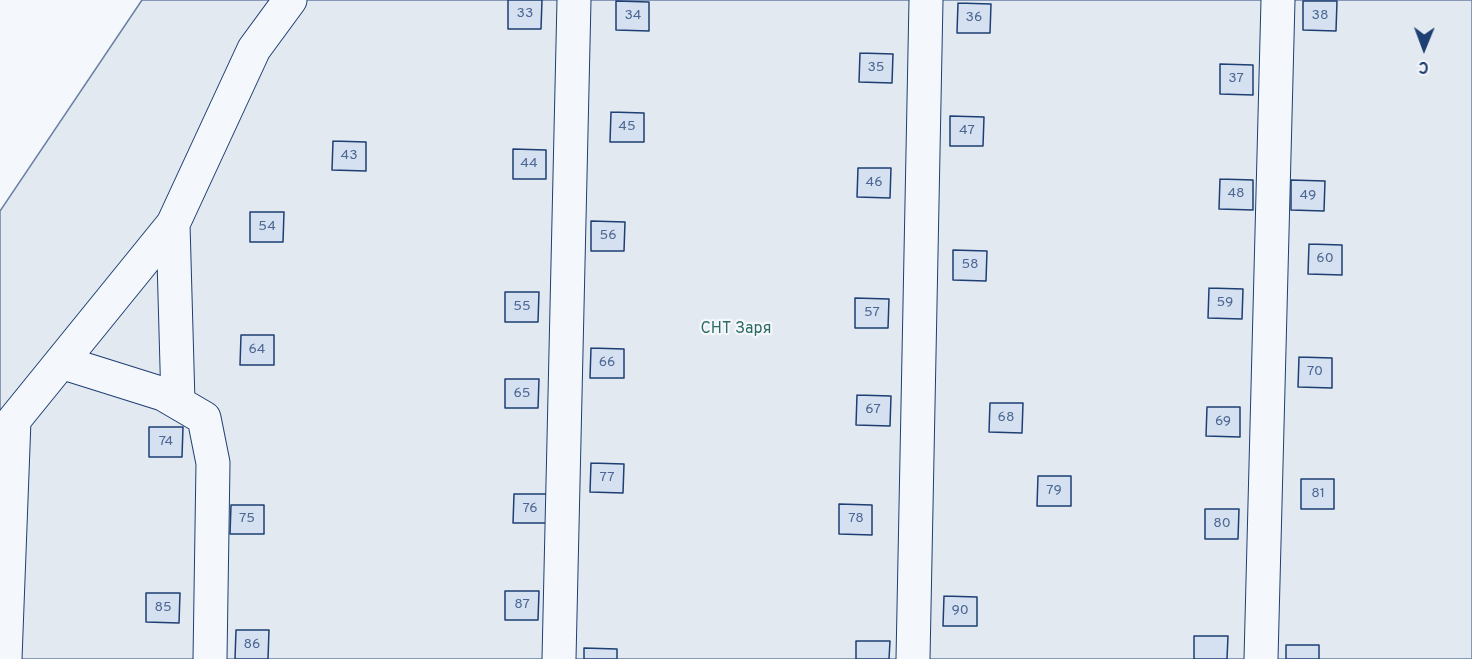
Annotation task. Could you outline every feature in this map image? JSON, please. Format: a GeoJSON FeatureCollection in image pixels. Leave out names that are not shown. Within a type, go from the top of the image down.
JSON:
{"type":"FeatureCollection","features":[{"type":"Feature","properties":{"kind":"street"},"geometry":{"type":"LineString","coordinates":[[5,659],[14,420],[173,224],[254,48],[290,0]]}},
{"type":"Feature","properties":{"kind":"street"},"geometry":{"type":"LineString","coordinates":[[559,659],[574,0]]}},
{"type":"Feature","properties":{"kind":"street"},"geometry":{"type":"LineString","coordinates":[[913,659],[926,0]]}},
{"type":"Feature","properties":{"kind":"street"},"geometry":{"type":"LineString","coordinates":[[1261,659],[1278,0]]}},
{"type":"Feature","properties":{"kind":"street"},"geometry":{"type":"LineString","coordinates":[[173,224],[178,402]]}},
{"type":"Feature","properties":{"kind":"street"},"geometry":{"type":"LineString","coordinates":[[61,362],[163,394],[204,418],[213,463],[210,659]]}},
{"type":"Feature","properties":{"kind":"green space","name":"СНТ Заря"},"geometry":{"type":"Polygon","coordinates":[[[142,0],[1472,0],[1472,659],[0,659],[0,211],[142,0]]]}},
{"type":"Feature","properties":{"kind":"building"},"geometry":{"type":"Polygon","coordinates":[[[508,0],[542,0],[541,29],[508,29],[508,0]]]}},
{"type":"Feature","properties":{"kind":"building"},"geometry":{"type":"Polygon","coordinates":[[[616,1],[649,2],[649,31],[616,30],[616,1]]]}},
{"type":"Feature","properties":{"kind":"building"},"geometry":{"type":"Polygon","coordinates":[[[1303,1],[1337,1],[1336,31],[1303,30],[1303,1]]]}},
{"type":"Feature","properties":{"kind":"building"},"geometry":{"type":"Polygon","coordinates":[[[958,3],[991,4],[990,33],[957,33],[958,3]]]}},
{"type":"Feature","properties":{"kind":"building"},"geometry":{"type":"Polygon","coordinates":[[[860,53],[893,54],[892,83],[859,82],[860,53]]]}},
{"type":"Feature","properties":{"kind":"building"},"geometry":{"type":"Polygon","coordinates":[[[1220,64],[1253,65],[1253,95],[1220,94],[1220,64]]]}},
{"type":"Feature","properties":{"kind":"building"},"geometry":{"type":"Polygon","coordinates":[[[611,112],[644,113],[644,142],[610,142],[611,112]]]}},
{"type":"Feature","properties":{"kind":"building"},"geometry":{"type":"Polygon","coordinates":[[[950,116],[984,117],[983,146],[950,146],[950,116]]]}},
{"type":"Feature","properties":{"kind":"building"},"geometry":{"type":"Polygon","coordinates":[[[333,141],[366,142],[366,171],[332,170],[333,141]]]}},
{"type":"Feature","properties":{"kind":"building"},"geometry":{"type":"Polygon","coordinates":[[[513,149],[546,150],[546,179],[513,179],[513,149]]]}},
{"type":"Feature","properties":{"kind":"building"},"geometry":{"type":"Polygon","coordinates":[[[858,168],[891,168],[890,198],[857,197],[858,168]]]}},
{"type":"Feature","properties":{"kind":"building"},"geometry":{"type":"Polygon","coordinates":[[[1220,179],[1253,180],[1253,210],[1219,209],[1220,179]]]}},
{"type":"Feature","properties":{"kind":"building"},"geometry":{"type":"Polygon","coordinates":[[[1291,180],[1325,181],[1324,211],[1291,210],[1291,180]]]}},
{"type":"Feature","properties":{"kind":"building"},"geometry":{"type":"Polygon","coordinates":[[[250,212],[284,212],[283,242],[250,242],[250,212]]]}},
{"type":"Feature","properties":{"kind":"building"},"geometry":{"type":"Polygon","coordinates":[[[591,221],[625,222],[624,251],[591,251],[591,221]]]}},
{"type":"Feature","properties":{"kind":"building"},"geometry":{"type":"Polygon","coordinates":[[[1309,244],[1342,245],[1342,275],[1308,274],[1309,244]]]}},
{"type":"Feature","properties":{"kind":"building"},"geometry":{"type":"Polygon","coordinates":[[[953,250],[987,251],[986,281],[953,280],[953,250]]]}},
{"type":"Feature","properties":{"kind":"building"},"geometry":{"type":"Polygon","coordinates":[[[1209,288],[1243,289],[1242,319],[1208,318],[1209,288]]]}},
{"type":"Feature","properties":{"kind":"building"},"geometry":{"type":"Polygon","coordinates":[[[505,292],[539,292],[538,322],[505,322],[505,292]]]}},
{"type":"Feature","properties":{"kind":"building"},"geometry":{"type":"Polygon","coordinates":[[[855,298],[889,299],[888,328],[855,328],[855,298]]]}},
{"type":"Feature","properties":{"kind":"building"},"geometry":{"type":"Polygon","coordinates":[[[241,335],[274,335],[274,365],[240,365],[241,335]]]}},
{"type":"Feature","properties":{"kind":"building"},"geometry":{"type":"Polygon","coordinates":[[[591,348],[624,349],[624,378],[590,378],[591,348]]]}},
{"type":"Feature","properties":{"kind":"building"},"geometry":{"type":"Polygon","coordinates":[[[1299,357],[1332,358],[1332,388],[1298,387],[1299,357]]]}},
{"type":"Feature","properties":{"kind":"building"},"geometry":{"type":"Polygon","coordinates":[[[505,379],[539,379],[538,408],[505,408],[505,379]]]}},
{"type":"Feature","properties":{"kind":"building"},"geometry":{"type":"Polygon","coordinates":[[[857,395],[891,396],[890,426],[856,425],[857,395]]]}},
{"type":"Feature","properties":{"kind":"building"},"geometry":{"type":"Polygon","coordinates":[[[990,403],[1023,403],[1022,433],[989,432],[990,403]]]}},
{"type":"Feature","properties":{"kind":"building"},"geometry":{"type":"Polygon","coordinates":[[[1207,407],[1240,407],[1240,437],[1206,436],[1207,407]]]}},
{"type":"Feature","properties":{"kind":"building"},"geometry":{"type":"Polygon","coordinates":[[[149,427],[183,427],[182,457],[149,457],[149,427]]]}},
{"type":"Feature","properties":{"kind":"building"},"geometry":{"type":"Polygon","coordinates":[[[591,463],[624,464],[623,493],[590,492],[591,463]]]}},
{"type":"Feature","properties":{"kind":"building"},"geometry":{"type":"Polygon","coordinates":[[[1038,476],[1071,476],[1071,506],[1037,506],[1038,476]]]}},
{"type":"Feature","properties":{"kind":"building"},"geometry":{"type":"Polygon","coordinates":[[[1301,479],[1334,479],[1334,509],[1301,509],[1301,479]]]}},
{"type":"Feature","properties":{"kind":"building"},"geometry":{"type":"Polygon","coordinates":[[[514,494],[547,494],[547,523],[513,523],[514,494]]]}},
{"type":"Feature","properties":{"kind":"building"},"geometry":{"type":"Polygon","coordinates":[[[839,504],[872,505],[872,535],[839,534],[839,504]]]}},
{"type":"Feature","properties":{"kind":"building"},"geometry":{"type":"Polygon","coordinates":[[[231,505],[264,505],[264,534],[230,534],[231,505]]]}},
{"type":"Feature","properties":{"kind":"building"},"geometry":{"type":"Polygon","coordinates":[[[1205,509],[1239,509],[1238,539],[1205,539],[1205,509]]]}},
{"type":"Feature","properties":{"kind":"building"},"geometry":{"type":"Polygon","coordinates":[[[505,591],[539,591],[538,620],[505,620],[505,591]]]}},
{"type":"Feature","properties":{"kind":"building"},"geometry":{"type":"Polygon","coordinates":[[[146,593],[180,593],[179,623],[146,622],[146,593]]]}},
{"type":"Feature","properties":{"kind":"building"},"geometry":{"type":"Polygon","coordinates":[[[944,596],[977,597],[977,626],[943,626],[944,596]]]}},
{"type":"Feature","properties":{"kind":"building"},"geometry":{"type":"Polygon","coordinates":[[[236,630],[269,630],[268,659],[235,659],[236,630]]]}},
{"type":"Feature","properties":{"kind":"building"},"geometry":{"type":"Polygon","coordinates":[[[1194,636],[1228,636],[1227,659],[1194,659],[1194,636]]]}},
{"type":"Feature","properties":{"kind":"building"},"geometry":{"type":"Polygon","coordinates":[[[856,641],[890,641],[889,659],[856,659],[856,641]]]}},
{"type":"Feature","properties":{"kind":"building"},"geometry":{"type":"Polygon","coordinates":[[[1286,645],[1319,645],[1319,659],[1286,659],[1286,645]]]}},
{"type":"Feature","properties":{"kind":"building"},"geometry":{"type":"Polygon","coordinates":[[[584,648],[617,649],[617,659],[584,659],[584,648]]]}}]}
